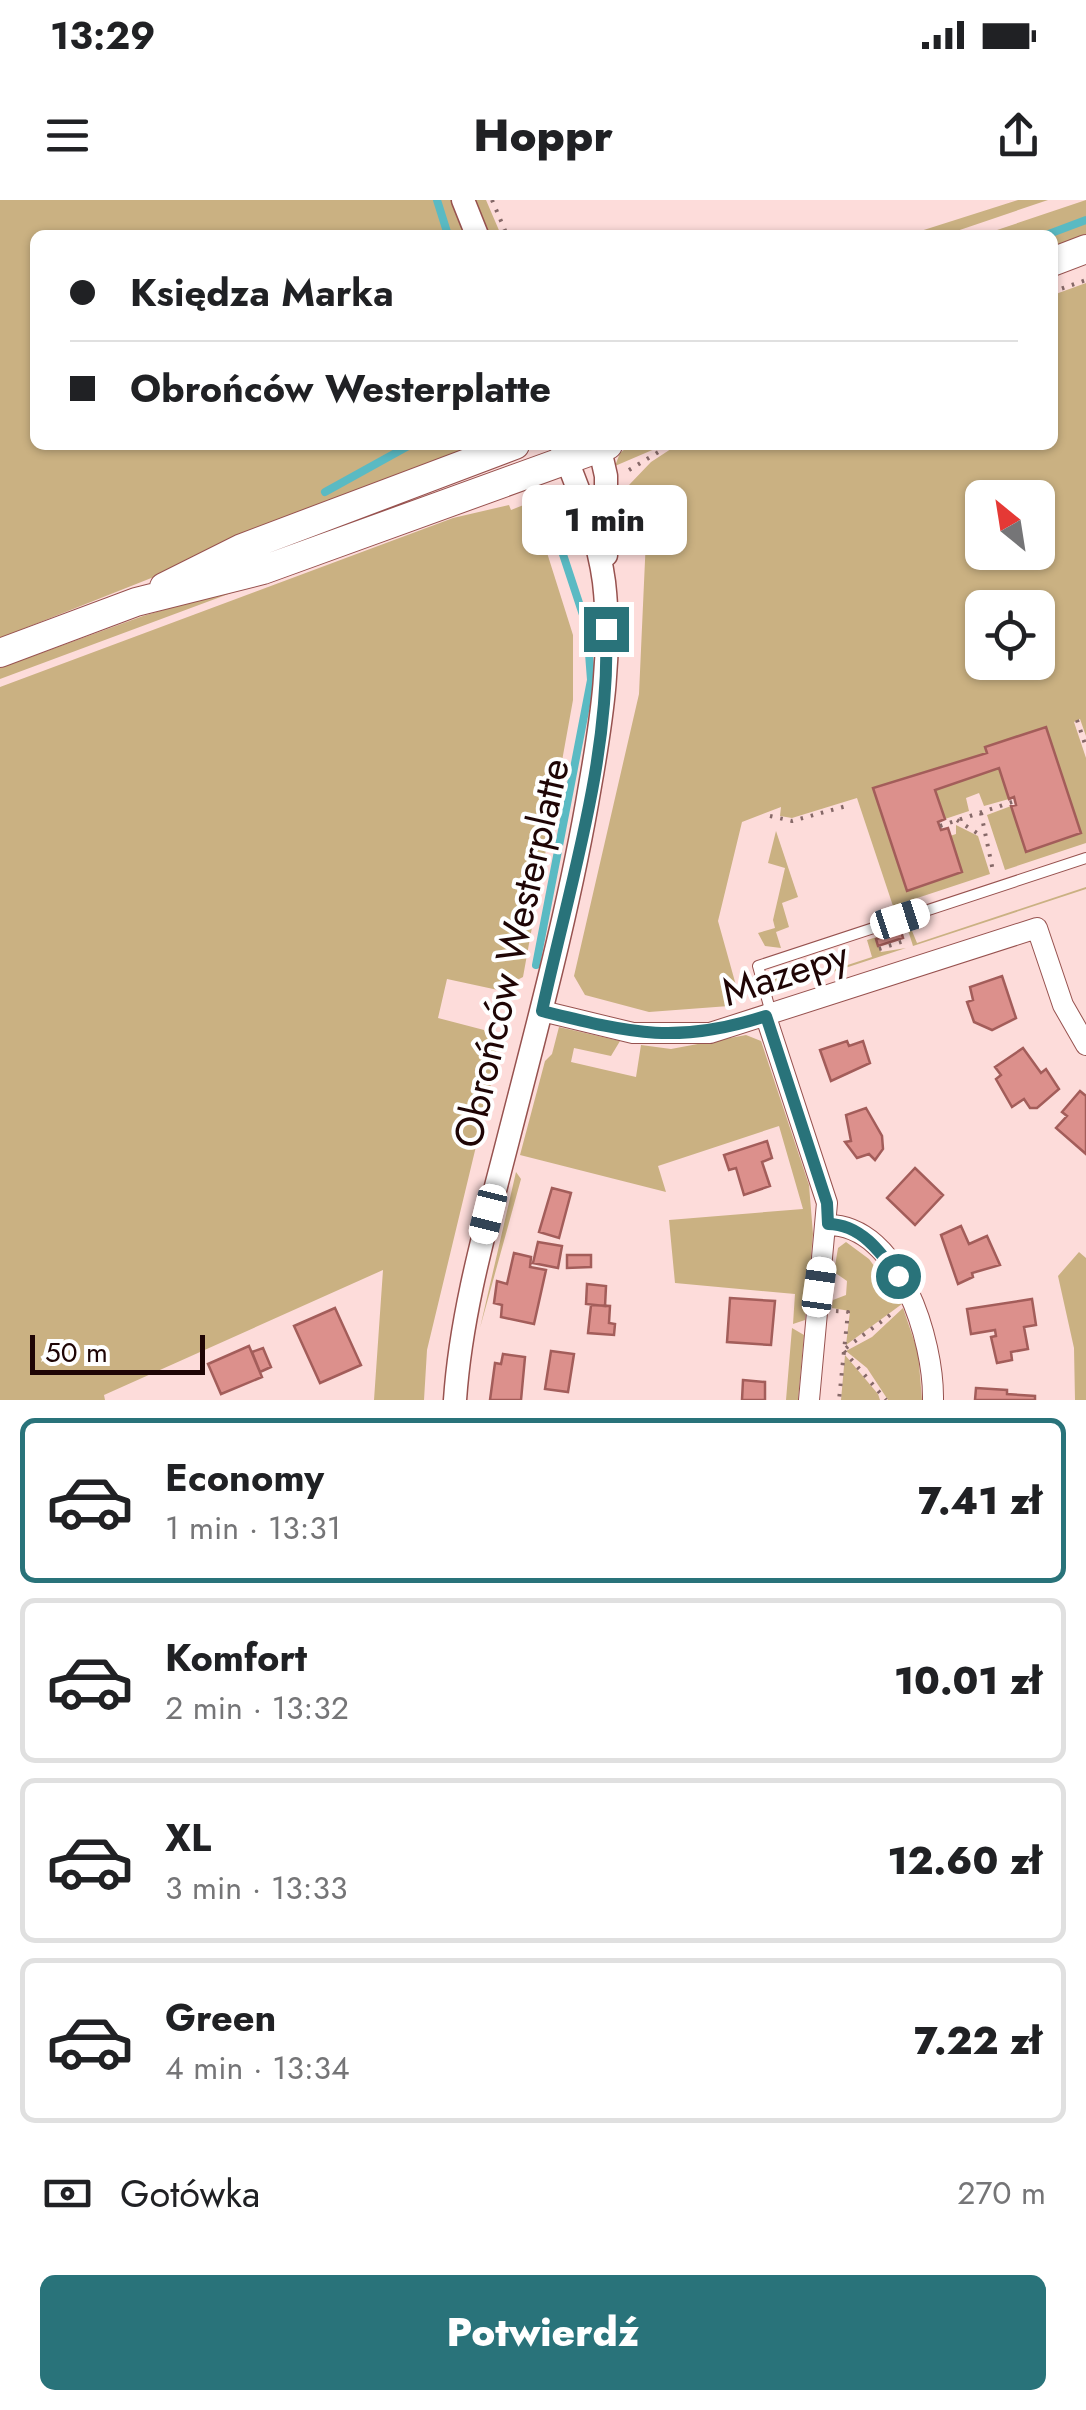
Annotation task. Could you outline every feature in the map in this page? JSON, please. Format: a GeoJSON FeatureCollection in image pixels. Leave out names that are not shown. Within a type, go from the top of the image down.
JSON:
{"type":"FeatureCollection","features":[{"type":"Feature","properties":{"kind":"main road"},"geometry":{"type":"LineString","coordinates":[[1058,260],[1086,250]]}},
{"type":"Feature","properties":{"kind":"main road"},"geometry":{"type":"LineString","coordinates":[[136,602],[242,548],[502,450]]}},
{"type":"Feature","properties":{"kind":"main road"},"geometry":{"type":"LineString","coordinates":[[0,653],[136,602],[263,570],[564,452]]}},
{"type":"Feature","properties":{"kind":"street"},"geometry":{"type":"LineString","coordinates":[[464,200],[475,230]]}},
{"type":"Feature","properties":{"kind":"street","name":"Obrońców Westerplatte"},"geometry":{"type":"LineString","coordinates":[[454,1400],[480,1247],[542,1011],[583,826],[602,714],[608,658],[604,578],[608,533],[602,450]]}},
{"type":"Feature","properties":{"kind":"street","name":"Obrońców Westerplatte"},"geometry":{"type":"LineString","coordinates":[[564,452],[591,525],[604,578]]}},
{"type":"Feature","properties":{"kind":"street","name":"Mazepy"},"geometry":{"type":"LineString","coordinates":[[542,1011],[658,1036],[710,1033],[1037,928],[1062,1005],[1086,1045]]}},
{"type":"Feature","properties":{"kind":"street"},"geometry":{"type":"LineString","coordinates":[[769,1016],[827,1203],[809,1400]]}},
{"type":"Feature","properties":{"kind":"street"},"geometry":{"type":"LineString","coordinates":[[828,1224],[850,1226],[861,1234],[887,1260],[912,1299],[928,1342],[933,1400]]}},
{"type":"Feature","properties":{"kind":"lane"},"geometry":{"type":"LineString","coordinates":[[769,1016],[758,966],[1086,858]]}},
{"type":"Feature","properties":{"kind":"path"},"geometry":{"type":"LineString","coordinates":[[492,200],[505,230]]}},
{"type":"Feature","properties":{"kind":"path"},"geometry":{"type":"LineString","coordinates":[[1058,290],[1086,280]]}},
{"type":"Feature","properties":{"kind":"path"},"geometry":{"type":"LineString","coordinates":[[624,473],[662,450]]}},
{"type":"Feature","properties":{"kind":"path"},"geometry":{"type":"LineString","coordinates":[[1077,720],[1086,747]]}},
{"type":"Feature","properties":{"kind":"path"},"geometry":{"type":"LineString","coordinates":[[940,826],[1015,801]]}},
{"type":"Feature","properties":{"kind":"path"},"geometry":{"type":"LineString","coordinates":[[770,816],[800,820],[850,805]]}},
{"type":"Feature","properties":{"kind":"path"},"geometry":{"type":"LineString","coordinates":[[981,812],[994,876]]}},
{"type":"Feature","properties":{"kind":"path"},"geometry":{"type":"LineString","coordinates":[[957,820],[976,833]]}},
{"type":"Feature","properties":{"kind":"path"},"geometry":{"type":"LineString","coordinates":[[879,949],[908,940]]}},
{"type":"Feature","properties":{"kind":"path"},"geometry":{"type":"LineString","coordinates":[[844,1350],[912,1299]]}},
{"type":"Feature","properties":{"kind":"path"},"geometry":{"type":"LineString","coordinates":[[830,1308],[848,1312],[839,1400]]}},
{"type":"Feature","properties":{"kind":"path"},"geometry":{"type":"LineString","coordinates":[[844,1350],[886,1400]]}},
{"type":"Feature","properties":{"kind":"shaded area"},"geometry":{"type":"Polygon","coordinates":[[[0,200],[452,200],[465,230],[30,230],[30,450],[474,450],[0,638],[0,200]]]}},
{"type":"Feature","properties":{"kind":"shaded area"},"geometry":{"type":"Polygon","coordinates":[[[472,200],[486,200],[499,230],[484,230],[472,200]]]}},
{"type":"Feature","properties":{"kind":"shaded area"},"geometry":{"type":"Polygon","coordinates":[[[1018,200],[1048,200],[960,230],[924,230],[1018,200]]]}},
{"type":"Feature","properties":{"kind":"shaded area"},"geometry":{"type":"Polygon","coordinates":[[[1086,200],[1086,234],[1058,245],[1058,230],[997,230],[1086,200]]]}},
{"type":"Feature","properties":{"kind":"shaded area"},"geometry":{"type":"Polygon","coordinates":[[[1086,283],[1086,736],[1080,719],[1074,722],[1086,758],[1086,843],[1005,870],[987,815],[1011,806],[1081,833],[1045,727],[986,747],[987,753],[874,788],[907,890],[962,872],[950,836],[956,834],[956,825],[978,836],[990,874],[893,906],[857,798],[792,818],[780,816],[781,807],[742,822],[718,921],[737,989],[729,1006],[649,1012],[585,995],[574,976],[639,694],[648,494],[630,492],[633,487],[629,485],[669,450],[1058,450],[1058,293],[1086,283]]]}},
{"type":"Feature","properties":{"kind":"shaded area"},"geometry":{"type":"Polygon","coordinates":[[[624,450],[652,450],[615,466],[624,450]]]}},
{"type":"Feature","properties":{"kind":"shaded area"},"geometry":{"type":"Polygon","coordinates":[[[531,502],[573,635],[573,700],[523,977],[498,990],[447,979],[438,1018],[484,1030],[498,1055],[427,1350],[424,1400],[374,1400],[383,1270],[104,1395],[105,1400],[0,1400],[0,687],[453,518],[509,505],[511,510],[531,502]]]}},
{"type":"Feature","properties":{"kind":"shaded area"},"geometry":{"type":"Polygon","coordinates":[[[269,579],[0,679],[0,668],[143,616],[269,579]]]}},
{"type":"Feature","properties":{"kind":"shaded area"},"geometry":{"type":"Polygon","coordinates":[[[999,768],[1009,799],[984,806],[979,793],[966,798],[969,811],[945,819],[935,790],[999,768]]]}},
{"type":"Feature","properties":{"kind":"shaded area"},"geometry":{"type":"Polygon","coordinates":[[[776,831],[798,897],[782,903],[789,927],[776,932],[781,948],[765,946],[758,933],[775,928],[773,920],[785,868],[768,863],[776,831]]]}},
{"type":"Feature","properties":{"kind":"shaded area"},"geometry":{"type":"Polygon","coordinates":[[[1086,887],[913,946],[907,927],[910,926],[917,943],[1086,887]]]}},
{"type":"Feature","properties":{"kind":"shaded area"},"geometry":{"type":"Polygon","coordinates":[[[900,930],[876,940],[881,952],[906,948],[775,991],[773,980],[781,969],[802,962],[808,978],[872,957],[867,940],[900,930]]]}},
{"type":"Feature","properties":{"kind":"shaded area"},"geometry":{"type":"Polygon","coordinates":[[[559,1027],[620,1041],[611,1056],[574,1048],[571,1062],[636,1077],[641,1045],[671,1049],[746,1035],[761,1041],[809,1185],[813,1234],[805,1320],[793,1324],[795,1294],[675,1283],[669,1220],[803,1209],[779,1126],[658,1166],[666,1192],[520,1155],[545,1061],[552,1054],[559,1027]]]}},
{"type":"Feature","properties":{"kind":"shaded area"},"geometry":{"type":"Polygon","coordinates":[[[516,1172],[521,1179],[480,1328],[516,1172]]]}},
{"type":"Feature","properties":{"kind":"shaded area"},"geometry":{"type":"Polygon","coordinates":[[[846,1242],[869,1259],[902,1304],[846,1345],[850,1311],[832,1308],[833,1300],[846,1295],[847,1281],[834,1272],[838,1248],[846,1242]]]}},
{"type":"Feature","properties":{"kind":"shaded area"},"geometry":{"type":"Polygon","coordinates":[[[1079,1252],[1086,1258],[1086,1400],[1075,1400],[1074,1348],[1058,1276],[1079,1252]]]}},
{"type":"Feature","properties":{"kind":"shaded area"},"geometry":{"type":"Polygon","coordinates":[[[903,1308],[918,1352],[922,1400],[888,1400],[867,1368],[846,1351],[872,1337],[903,1308]]]}},
{"type":"Feature","properties":{"kind":"shaded area"},"geometry":{"type":"Polygon","coordinates":[[[792,1328],[804,1335],[798,1400],[786,1400],[792,1328]]]}},
{"type":"Feature","properties":{"kind":"shaded area"},"geometry":{"type":"Polygon","coordinates":[[[845,1355],[878,1394],[880,1400],[841,1400],[845,1355]]]}},
{"type":"Feature","properties":{"kind":"building"},"geometry":{"type":"Polygon","coordinates":[[[1046,727],[1081,833],[1026,852],[1011,806],[1016,805],[1014,797],[1009,799],[999,768],[935,790],[945,819],[938,822],[941,830],[948,828],[962,872],[907,891],[873,788],[987,753],[985,747],[1046,727]]]}},
{"type":"Feature","properties":{"kind":"building"},"geometry":{"type":"Polygon","coordinates":[[[901,931],[903,938],[878,946],[876,939],[901,931]]]}},
{"type":"Feature","properties":{"kind":"building"},"geometry":{"type":"Polygon","coordinates":[[[1002,976],[1016,1018],[992,1030],[974,1022],[967,1002],[973,1000],[970,987],[1002,976]]]}},
{"type":"Feature","properties":{"kind":"building"},"geometry":{"type":"Polygon","coordinates":[[[847,1041],[849,1046],[863,1041],[870,1063],[831,1081],[820,1050],[847,1041]]]}},
{"type":"Feature","properties":{"kind":"building"},"geometry":{"type":"Polygon","coordinates":[[[1023,1048],[1041,1073],[1046,1069],[1059,1089],[1037,1108],[1030,1108],[1024,1099],[1012,1107],[996,1079],[1001,1075],[995,1067],[1023,1048]]]}},
{"type":"Feature","properties":{"kind":"building"},"geometry":{"type":"Polygon","coordinates":[[[1080,1091],[1086,1096],[1086,1154],[1056,1128],[1067,1116],[1062,1112],[1080,1091]]]}},
{"type":"Feature","properties":{"kind":"building"},"geometry":{"type":"Polygon","coordinates":[[[866,1108],[882,1136],[883,1149],[875,1160],[869,1154],[857,1158],[845,1142],[851,1141],[846,1115],[866,1108]]]}},
{"type":"Feature","properties":{"kind":"building"},"geometry":{"type":"Polygon","coordinates":[[[767,1141],[772,1158],[762,1162],[770,1186],[744,1195],[736,1168],[729,1170],[724,1155],[767,1141]]]}},
{"type":"Feature","properties":{"kind":"building"},"geometry":{"type":"Polygon","coordinates":[[[915,1168],[943,1195],[915,1225],[887,1198],[915,1168]]]}},
{"type":"Feature","properties":{"kind":"building"},"geometry":{"type":"Polygon","coordinates":[[[552,1188],[571,1193],[559,1238],[539,1232],[552,1188]]]}},
{"type":"Feature","properties":{"kind":"building"},"geometry":{"type":"Polygon","coordinates":[[[961,1226],[969,1244],[987,1236],[1000,1265],[972,1273],[973,1277],[958,1284],[941,1235],[961,1226]]]}},
{"type":"Feature","properties":{"kind":"building"},"geometry":{"type":"Polygon","coordinates":[[[538,1242],[562,1246],[558,1268],[533,1263],[538,1242]]]}},
{"type":"Feature","properties":{"kind":"building"},"geometry":{"type":"Polygon","coordinates":[[[514,1253],[531,1257],[530,1267],[546,1270],[534,1324],[501,1317],[502,1305],[494,1303],[497,1281],[507,1284],[514,1253]]]}},
{"type":"Feature","properties":{"kind":"building"},"geometry":{"type":"Polygon","coordinates":[[[567,1255],[591,1255],[591,1267],[567,1268],[567,1255]]]}},
{"type":"Feature","properties":{"kind":"building"},"geometry":{"type":"Polygon","coordinates":[[[587,1284],[606,1286],[605,1306],[586,1304],[587,1284]]]}},
{"type":"Feature","properties":{"kind":"building"},"geometry":{"type":"Polygon","coordinates":[[[730,1298],[775,1301],[771,1345],[727,1342],[730,1298]]]}},
{"type":"Feature","properties":{"kind":"building"},"geometry":{"type":"Polygon","coordinates":[[[1032,1299],[1036,1325],[1024,1327],[1028,1349],[1011,1352],[1012,1360],[997,1363],[991,1337],[996,1336],[995,1330],[971,1334],[967,1309],[1032,1299]]]}},
{"type":"Feature","properties":{"kind":"building"},"geometry":{"type":"Polygon","coordinates":[[[591,1305],[610,1306],[609,1323],[615,1324],[614,1335],[588,1333],[591,1305]]]}},
{"type":"Feature","properties":{"kind":"building"},"geometry":{"type":"Polygon","coordinates":[[[335,1308],[361,1365],[320,1383],[294,1326],[335,1308]]]}},
{"type":"Feature","properties":{"kind":"building"},"geometry":{"type":"Polygon","coordinates":[[[249,1346],[262,1377],[221,1394],[208,1364],[249,1346]]]}},
{"type":"Feature","properties":{"kind":"building"},"geometry":{"type":"Polygon","coordinates":[[[263,1348],[271,1367],[260,1372],[252,1352],[263,1348]]]}},
{"type":"Feature","properties":{"kind":"building"},"geometry":{"type":"Polygon","coordinates":[[[551,1351],[574,1354],[568,1392],[545,1389],[551,1351]]]}},
{"type":"Feature","properties":{"kind":"building"},"geometry":{"type":"Polygon","coordinates":[[[503,1354],[525,1357],[521,1400],[490,1400],[495,1363],[501,1364],[503,1354]]]}},
{"type":"Feature","properties":{"kind":"building"},"geometry":{"type":"Polygon","coordinates":[[[743,1380],[765,1382],[765,1400],[742,1400],[743,1380]]]}},
{"type":"Feature","properties":{"kind":"building"},"geometry":{"type":"Polygon","coordinates":[[[976,1388],[1007,1390],[1007,1394],[1035,1396],[1035,1400],[975,1400],[976,1388]]]}},
{"type":"Feature","properties":{"kind":"waterway"},"geometry":{"type":"LineString","coordinates":[[437,200],[446,230]]}},
{"type":"Feature","properties":{"kind":"waterway"},"geometry":{"type":"LineString","coordinates":[[1058,230],[1086,220]]}},
{"type":"Feature","properties":{"kind":"waterway"},"geometry":{"type":"LineString","coordinates":[[325,492],[401,450]]}},
{"type":"Feature","properties":{"kind":"waterway"},"geometry":{"type":"LineString","coordinates":[[536,965],[591,680],[587,627],[549,512]]}},
{"type":"Feature","properties":{"kind":"route"},"geometry":{"type":"LineString","coordinates":[[606,629],[608,658],[590,789],[542,1011],[658,1036],[710,1033],[766,1016],[827,1203],[828,1224],[850,1226],[861,1234],[898,1276]]}}]}
